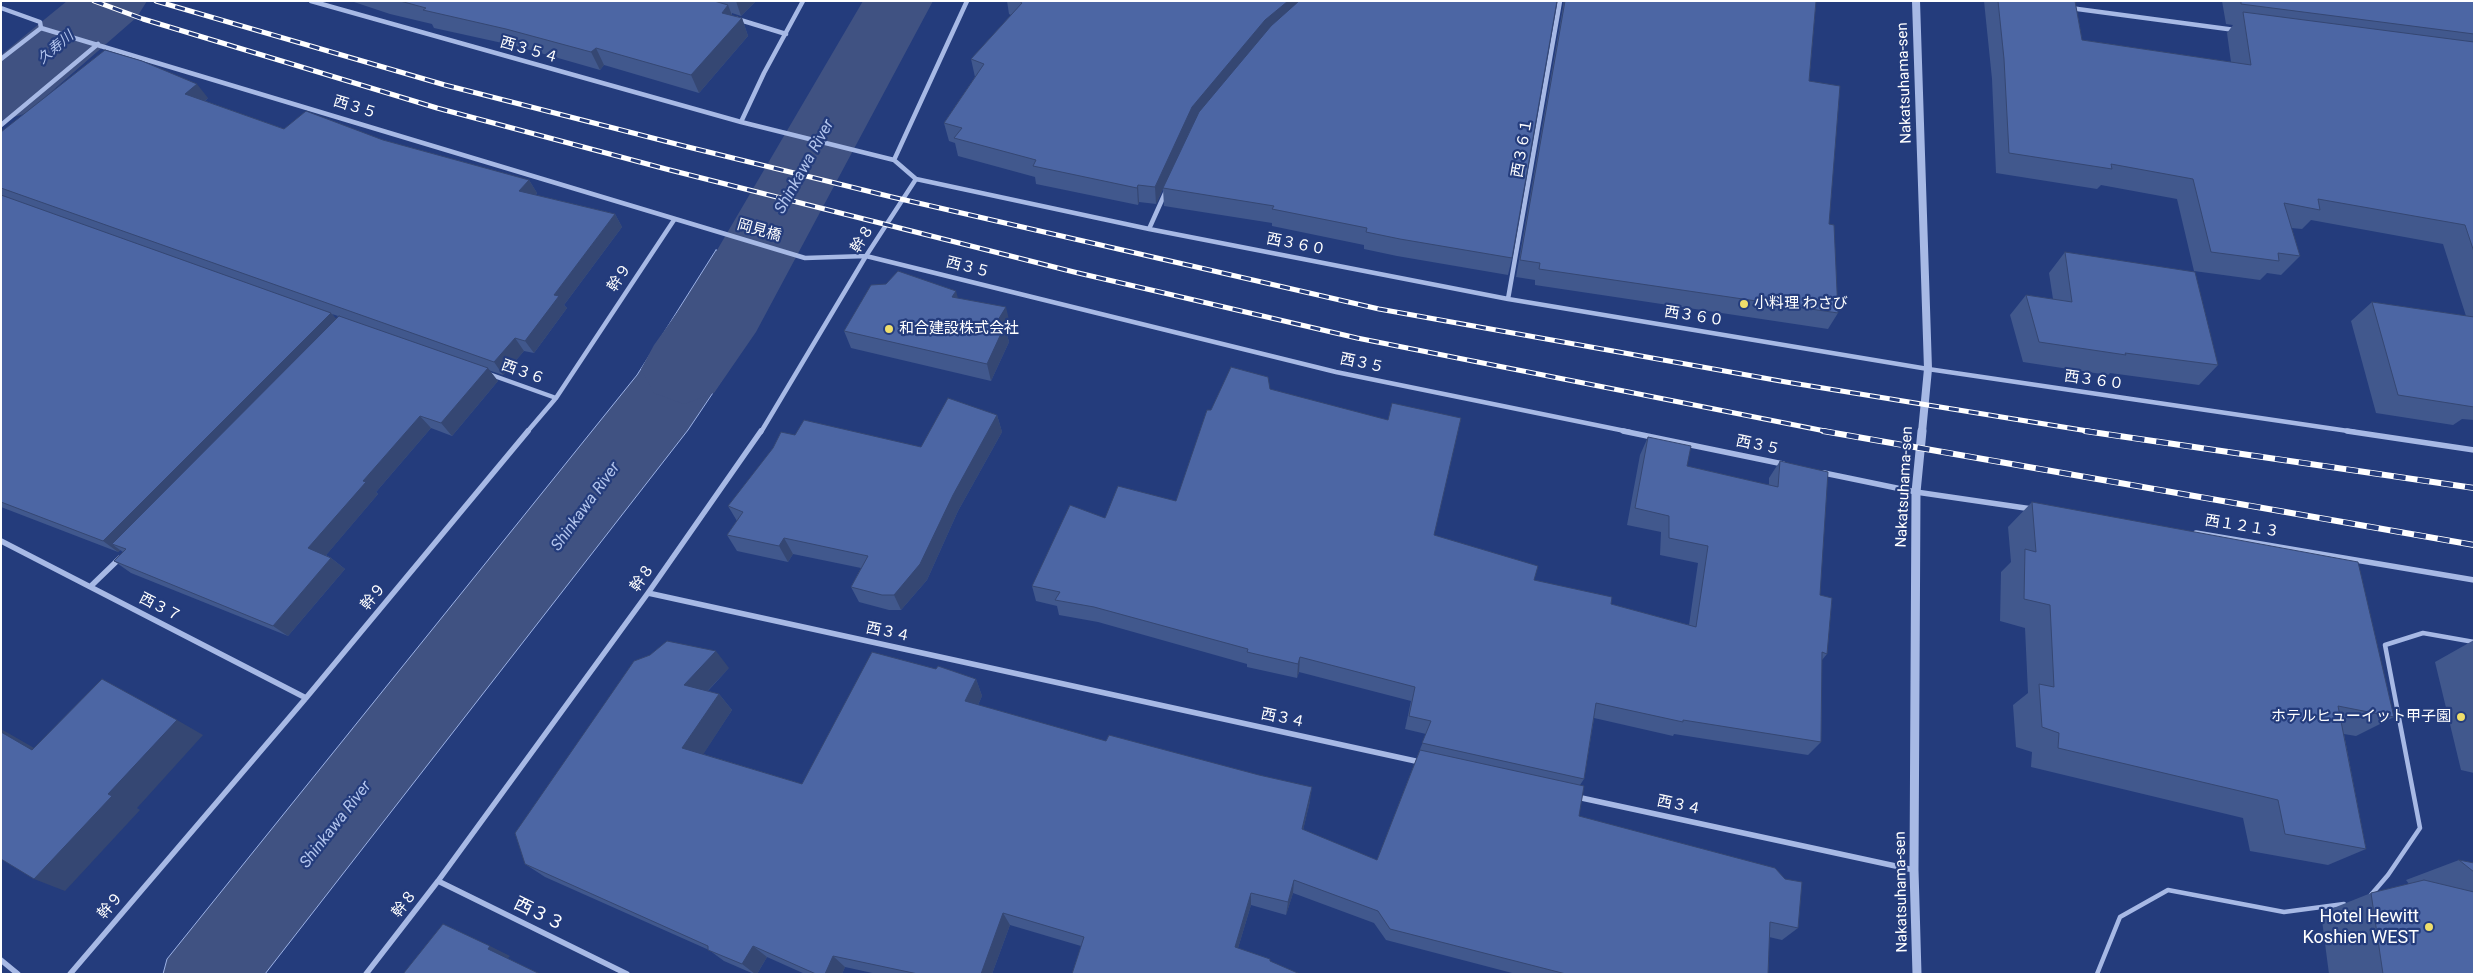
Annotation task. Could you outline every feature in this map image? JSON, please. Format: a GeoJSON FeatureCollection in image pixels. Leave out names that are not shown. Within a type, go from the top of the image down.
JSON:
{"type":"FeatureCollection","features":[{"type":"Feature","properties":{"kind":"street","name":"西３５４"},"geometry":{"type":"LineString","coordinates":[[311,1],[742,122],[894,160]]}},
{"type":"Feature","properties":{"kind":"street"},"geometry":{"type":"LineString","coordinates":[[742,122],[764,73],[802,1]]}},
{"type":"Feature","properties":{"kind":"street"},"geometry":{"type":"LineString","coordinates":[[916,180],[894,160],[967,1]]}},
{"type":"Feature","properties":{"kind":"street","name":"西３６１"},"geometry":{"type":"LineString","coordinates":[[1508,299],[1560,1]]}},
{"type":"Feature","properties":{"kind":"street","name":"Nakatsuhama-sen"},"geometry":{"type":"LineString","coordinates":[[1916,1],[1928,369],[1916,492],[1914,870],[1917,974]]}},
{"type":"Feature","properties":{"kind":"street","name":"西３５"},"geometry":{"type":"LineString","coordinates":[[1,8],[40,22],[41,28],[571,186],[706,229]]}},
{"type":"Feature","properties":{"kind":"street"},"geometry":{"type":"LineString","coordinates":[[2064,8],[2240,31]]}},
{"type":"Feature","properties":{"kind":"street"},"geometry":{"type":"LineString","coordinates":[[731,18],[786,34]]}},
{"type":"Feature","properties":{"kind":"street"},"geometry":{"type":"LineString","coordinates":[[1,59],[41,28]]}},
{"type":"Feature","properties":{"kind":"street"},"geometry":{"type":"LineString","coordinates":[[1,125],[98,44]]}},
{"type":"Feature","properties":{"kind":"street","name":"西３６０"},"geometry":{"type":"LineString","coordinates":[[916,180],[1149,229],[1508,299],[1928,369],[2474,450]]}},
{"type":"Feature","properties":{"kind":"street","name":"幹８"},"geometry":{"type":"LineString","coordinates":[[366,974],[438,882],[648,593],[770,419],[866,256],[916,180]]}},
{"type":"Feature","properties":{"kind":"street"},"geometry":{"type":"LineString","coordinates":[[1149,229],[1168,186]]}},
{"type":"Feature","properties":{"kind":"street","name":"幹９"},"geometry":{"type":"LineString","coordinates":[[70,974],[306,698],[556,398],[674,220]]}},
{"type":"Feature","properties":{"kind":"street","name":"岡見橋"},"geometry":{"type":"LineString","coordinates":[[706,229],[805,258]]}},
{"type":"Feature","properties":{"kind":"street","name":"西３５"},"geometry":{"type":"LineString","coordinates":[[805,258],[866,256],[1336,372],[1790,466]]}},
{"type":"Feature","properties":{"kind":"street","name":"西３６"},"geometry":{"type":"LineString","coordinates":[[481,371],[556,398]]}},
{"type":"Feature","properties":{"kind":"street"},"geometry":{"type":"LineString","coordinates":[[1819,472],[1916,492],[2044,510]]}},
{"type":"Feature","properties":{"kind":"street","name":"西１２１３"},"geometry":{"type":"LineString","coordinates":[[2191,532],[2260,542],[2474,580]]}},
{"type":"Feature","properties":{"kind":"street","name":"西３７"},"geometry":{"type":"LineString","coordinates":[[1,541],[306,698]]}},
{"type":"Feature","properties":{"kind":"street"},"geometry":{"type":"LineString","coordinates":[[91,586],[126,551]]}},
{"type":"Feature","properties":{"kind":"street","name":"西３４"},"geometry":{"type":"LineString","coordinates":[[648,593],[1428,764]]}},
{"type":"Feature","properties":{"kind":"street","name":"西３４"},"geometry":{"type":"LineString","coordinates":[[1574,796],[1914,870]]}},
{"type":"Feature","properties":{"kind":"street","name":"西３３"},"geometry":{"type":"LineString","coordinates":[[438,882],[627,974]]}},
{"type":"Feature","properties":{"kind":"street"},"geometry":{"type":"LineString","coordinates":[[1,960],[18,974]]}},
{"type":"Feature","properties":{"kind":"lane"},"geometry":{"type":"LineString","coordinates":[[2368,898],[2388,875],[2420,828],[2385,645],[2423,633],[2474,642]]}},
{"type":"Feature","properties":{"kind":"lane"},"geometry":{"type":"LineString","coordinates":[[2097,974],[2120,917],[2168,890],[2284,912],[2327,908],[2352,902]]}},
{"type":"Feature","properties":{"kind":"water"},"geometry":{"type":"Polygon","coordinates":[[[716,250],[770,266],[757,307],[731,366],[688,430],[265,974],[163,974],[167,959],[637,375],[716,250]]]}},
{"type":"Feature","properties":{"kind":"building"},"geometry":{"type":"Polygon","coordinates":[[[400,1],[714,1],[728,5],[722,13],[742,18],[691,75],[596,48],[591,52],[506,29],[423,10],[426,8],[400,1]]]}},
{"type":"Feature","properties":{"kind":"building"},"geometry":{"type":"Polygon","coordinates":[[[1019,1],[1288,1],[1265,20],[1192,107],[1155,187],[1138,185],[1137,188],[1033,166],[1036,160],[954,138],[962,128],[944,123],[984,64],[971,59],[1022,3],[1019,1]]]}},
{"type":"Feature","properties":{"kind":"building"},"geometry":{"type":"Polygon","coordinates":[[[1299,1],[1557,1],[1512,258],[1366,232],[1367,228],[1272,209],[1274,206],[1163,188],[1199,112],[1271,26],[1299,1]]]}},
{"type":"Feature","properties":{"kind":"building"},"geometry":{"type":"Polygon","coordinates":[[[1565,1],[1816,1],[1809,81],[1840,86],[1829,224],[1834,225],[1838,313],[1539,269],[1540,263],[1520,260],[1565,1]]]}},
{"type":"Feature","properties":{"kind":"building"},"geometry":{"type":"Polygon","coordinates":[[[1998,1],[2075,1],[2082,40],[2251,65],[2243,12],[2474,42],[2474,252],[2465,225],[2318,199],[2320,210],[2284,203],[2300,256],[2278,253],[2279,261],[2211,252],[2193,179],[2111,164],[2112,169],[2009,153],[2004,59],[1998,1]]]}},
{"type":"Feature","properties":{"kind":"building"},"geometry":{"type":"Polygon","coordinates":[[[2241,1],[2474,1],[2474,34],[2241,4],[2241,1]]]}},
{"type":"Feature","properties":{"kind":"building"},"geometry":{"type":"Polygon","coordinates":[[[105,50],[142,61],[197,84],[185,94],[284,129],[306,111],[383,140],[529,180],[519,191],[615,214],[554,295],[559,296],[525,341],[515,338],[494,362],[1,188],[1,132],[105,50]]]}},
{"type":"Feature","properties":{"kind":"building"},"geometry":{"type":"Polygon","coordinates":[[[1,195],[331,313],[103,541],[1,502],[1,195]]]}},
{"type":"Feature","properties":{"kind":"building"},"geometry":{"type":"Polygon","coordinates":[[[2065,252],[2195,272],[2218,365],[2125,353],[2126,355],[2039,342],[2026,295],[2072,302],[2065,252]]]}},
{"type":"Feature","properties":{"kind":"building"},"geometry":{"type":"Polygon","coordinates":[[[898,271],[956,291],[952,297],[1006,307],[998,320],[1005,325],[987,364],[844,331],[871,285],[886,284],[898,271]]]}},
{"type":"Feature","properties":{"kind":"building"},"geometry":{"type":"Polygon","coordinates":[[[2372,302],[2474,317],[2474,407],[2398,395],[2372,302]]]}},
{"type":"Feature","properties":{"kind":"building"},"geometry":{"type":"Polygon","coordinates":[[[339,316],[488,368],[441,423],[420,416],[363,481],[366,482],[308,548],[331,558],[273,626],[114,561],[126,549],[112,544],[339,316]]]}},
{"type":"Feature","properties":{"kind":"building"},"geometry":{"type":"Polygon","coordinates":[[[1231,367],[1268,377],[1270,389],[1388,420],[1392,403],[1461,418],[1434,535],[1538,566],[1534,580],[1612,597],[1611,604],[1696,627],[1708,546],[1669,538],[1669,516],[1635,508],[1648,437],[1691,446],[1687,466],[1778,487],[1780,461],[1828,472],[1820,595],[1832,598],[1827,654],[1822,652],[1821,742],[1683,720],[1683,722],[1596,703],[1584,779],[1422,743],[1431,721],[1409,716],[1415,687],[1300,657],[1298,664],[1247,652],[1248,649],[1094,607],[1055,600],[1060,592],[1032,586],[1070,505],[1105,518],[1118,486],[1176,501],[1207,410],[1211,410],[1231,367]]]}},
{"type":"Feature","properties":{"kind":"building"},"geometry":{"type":"Polygon","coordinates":[[[948,398],[997,415],[953,495],[920,564],[894,595],[882,595],[851,587],[868,556],[784,538],[779,546],[727,535],[743,512],[728,506],[773,448],[781,432],[795,435],[804,420],[921,447],[948,398]]]}},
{"type":"Feature","properties":{"kind":"building"},"geometry":{"type":"Polygon","coordinates":[[[2032,502],[2358,562],[2394,717],[2338,706],[2366,849],[2285,834],[2278,800],[2058,748],[2059,733],[2042,727],[2039,684],[2054,687],[2050,605],[2024,599],[2025,549],[2036,552],[2032,502]]]}},
{"type":"Feature","properties":{"kind":"building"},"geometry":{"type":"Polygon","coordinates":[[[667,641],[716,651],[684,685],[719,694],[682,748],[802,784],[872,652],[936,669],[938,666],[976,679],[965,701],[1106,741],[1109,735],[1259,775],[1312,787],[1302,829],[1377,860],[1420,750],[1584,786],[1579,816],[1775,868],[1785,879],[1802,882],[1798,928],[1770,922],[1768,974],[1566,974],[1390,929],[1378,911],[1294,880],[1288,902],[1251,893],[1235,947],[1270,959],[1270,961],[1300,974],[1072,974],[1084,937],[1003,913],[981,974],[918,974],[833,956],[825,974],[816,974],[753,946],[742,964],[708,950],[708,946],[525,864],[515,833],[634,661],[650,655],[667,641]]]}},
{"type":"Feature","properties":{"kind":"building"},"geometry":{"type":"Polygon","coordinates":[[[102,679],[177,720],[108,794],[112,796],[34,879],[1,859],[1,732],[32,750],[102,679]]]}},
{"type":"Feature","properties":{"kind":"building"},"geometry":{"type":"Polygon","coordinates":[[[2459,860],[2474,863],[2474,872],[2459,860]]]}},
{"type":"Feature","properties":{"kind":"building","name":"Hotel Hewitt Koshien WEST"},"geometry":{"type":"Polygon","coordinates":[[[2424,880],[2474,892],[2474,974],[2383,974],[2371,893],[2424,880]]]}},
{"type":"Feature","properties":{"kind":"building"},"geometry":{"type":"Polygon","coordinates":[[[443,924],[490,946],[488,949],[540,974],[403,974],[443,924]]]}},
{"type":"Feature","properties":{"kind":"waterway","name":"久寿川"},"geometry":{"type":"LineString","coordinates":[[1,95],[112,1]]}},
{"type":"Feature","properties":{"kind":"waterway","name":"Shinkawa River"},"geometry":{"type":"LineString","coordinates":[[684,369],[726,309],[898,1]]}},
{"type":"Feature","properties":{"kind":"railway"},"geometry":{"type":"LineString","coordinates":[[94,1],[143,19],[437,108],[666,169],[1074,272],[1357,338],[1830,432]]}},
{"type":"Feature","properties":{"kind":"railway"},"geometry":{"type":"LineString","coordinates":[[156,1],[445,85],[684,146],[892,197],[1379,309],[1786,382],[2094,432]]}},
{"type":"Feature","properties":{"kind":"railway"},"geometry":{"type":"LineString","coordinates":[[1823,431],[2474,545]]}},
{"type":"Feature","properties":{"kind":"railway"},"geometry":{"type":"LineString","coordinates":[[2085,431],[2474,488]]}},
{"type":"Feature","properties":{"kind":"place","name":"小料理 わさび"},"geometry":{"type":"Point","coordinates":[1744,304]}},
{"type":"Feature","properties":{"kind":"place","name":"和合建設株式会社"},"geometry":{"type":"Point","coordinates":[889,329]}},
{"type":"Feature","properties":{"kind":"place","name":"ホテルヒューイット甲子園"},"geometry":{"type":"Point","coordinates":[2461,717]}},
{"type":"Feature","properties":{"kind":"place","name":"Hotel Hewitt Koshien WEST"},"geometry":{"type":"Point","coordinates":[2429,927]}}]}
